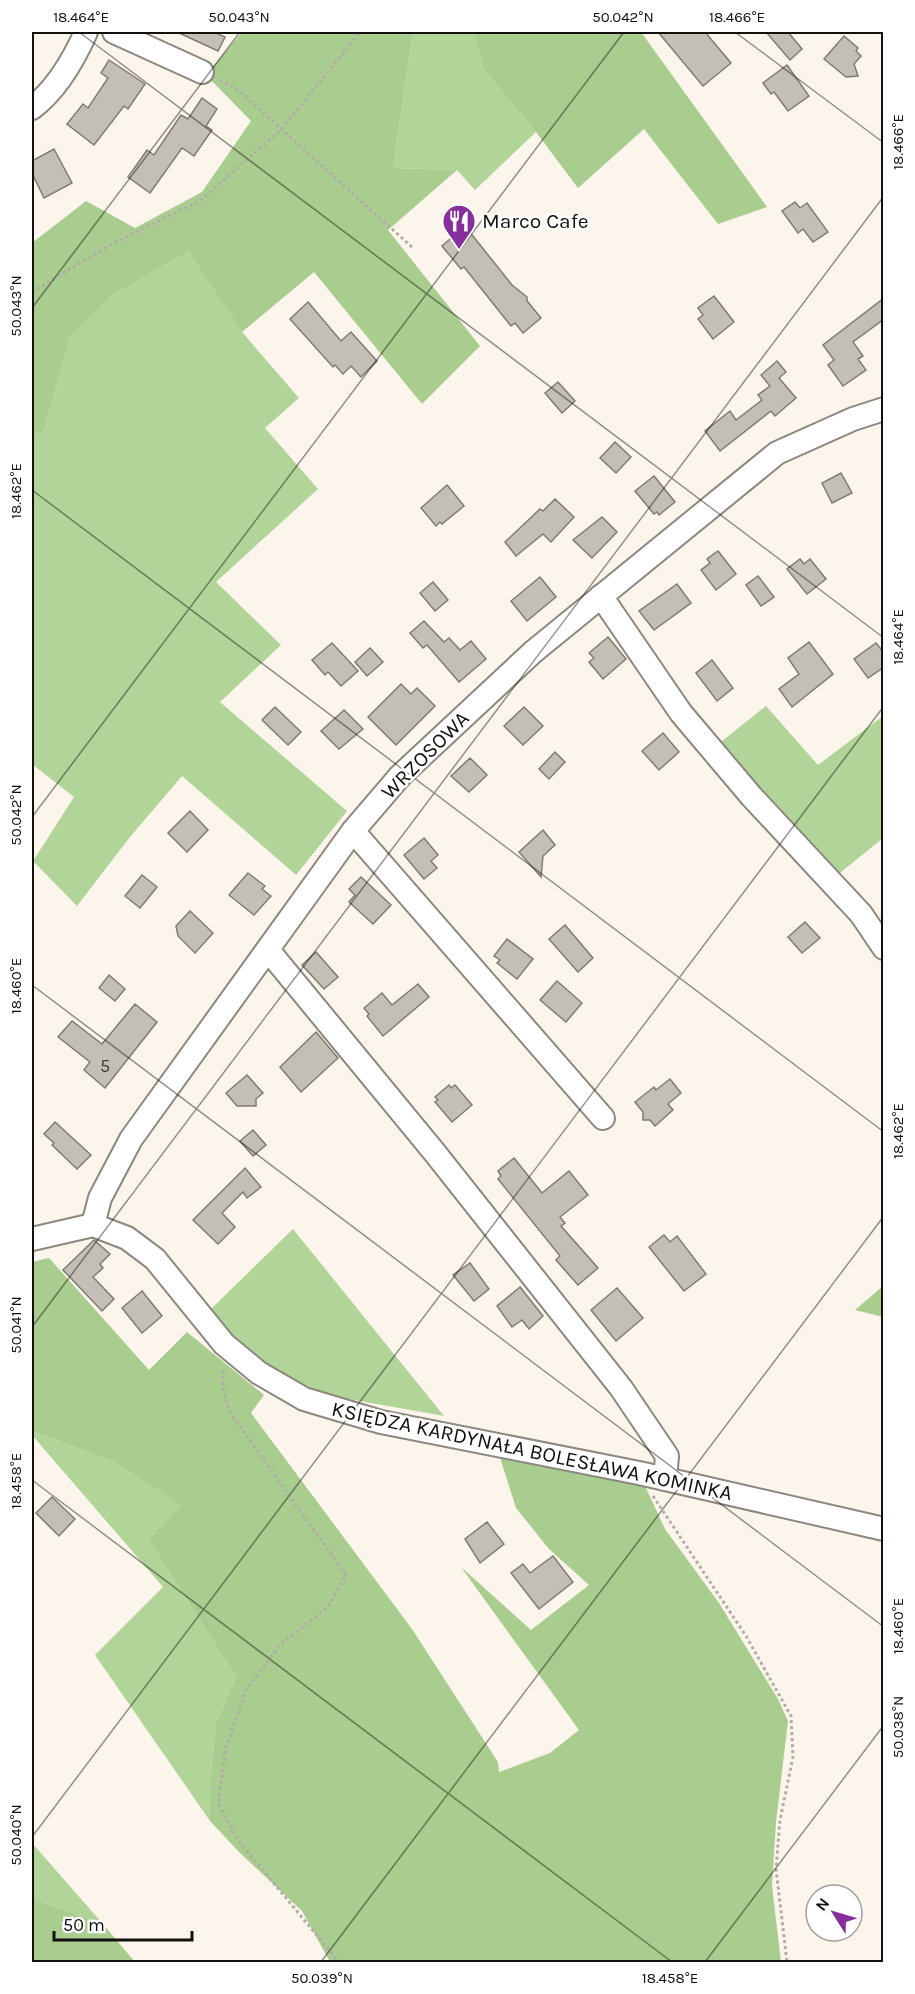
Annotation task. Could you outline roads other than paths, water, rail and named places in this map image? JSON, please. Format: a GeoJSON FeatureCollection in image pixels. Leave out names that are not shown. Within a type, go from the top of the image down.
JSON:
{"type":"FeatureCollection","features":[{"type":"Feature","properties":{"kind":"street"},"geometry":{"type":"LineString","coordinates":[[32,108],[42,100],[76,54],[86,32]]}},
{"type":"Feature","properties":{"kind":"street"},"geometry":{"type":"LineString","coordinates":[[114,32],[202,72]]}},
{"type":"Feature","properties":{"kind":"street","name":"WRZOSOWA"},"geometry":{"type":"LineString","coordinates":[[93,1225],[100,1198],[131,1139],[353,831],[408,768],[533,652],[777,453],[853,418],[884,409]]}},
{"type":"Feature","properties":{"kind":"street"},"geometry":{"type":"LineString","coordinates":[[601,596],[681,713],[752,797],[861,914],[884,948]]}},
{"type":"Feature","properties":{"kind":"street"},"geometry":{"type":"LineString","coordinates":[[353,831],[603,1118]]}},
{"type":"Feature","properties":{"kind":"street"},"geometry":{"type":"LineString","coordinates":[[268,950],[435,1153],[621,1388],[667,1456],[665,1479]]}},
{"type":"Feature","properties":{"kind":"street"},"geometry":{"type":"LineString","coordinates":[[32,1239],[93,1225]]}},
{"type":"Feature","properties":{"kind":"street","name":"KSIĘDZA KARDYNAŁA BOLESŁAWA KOMINKA"},"geometry":{"type":"LineString","coordinates":[[93,1225],[127,1238],[155,1259],[224,1344],[259,1373],[304,1400],[381,1422],[639,1473],[884,1529]]}},
{"type":"Feature","properties":{"kind":"place","name":"Marco Cafe"},"geometry":{"type":"Point","coordinates":[459,250]}}]}
